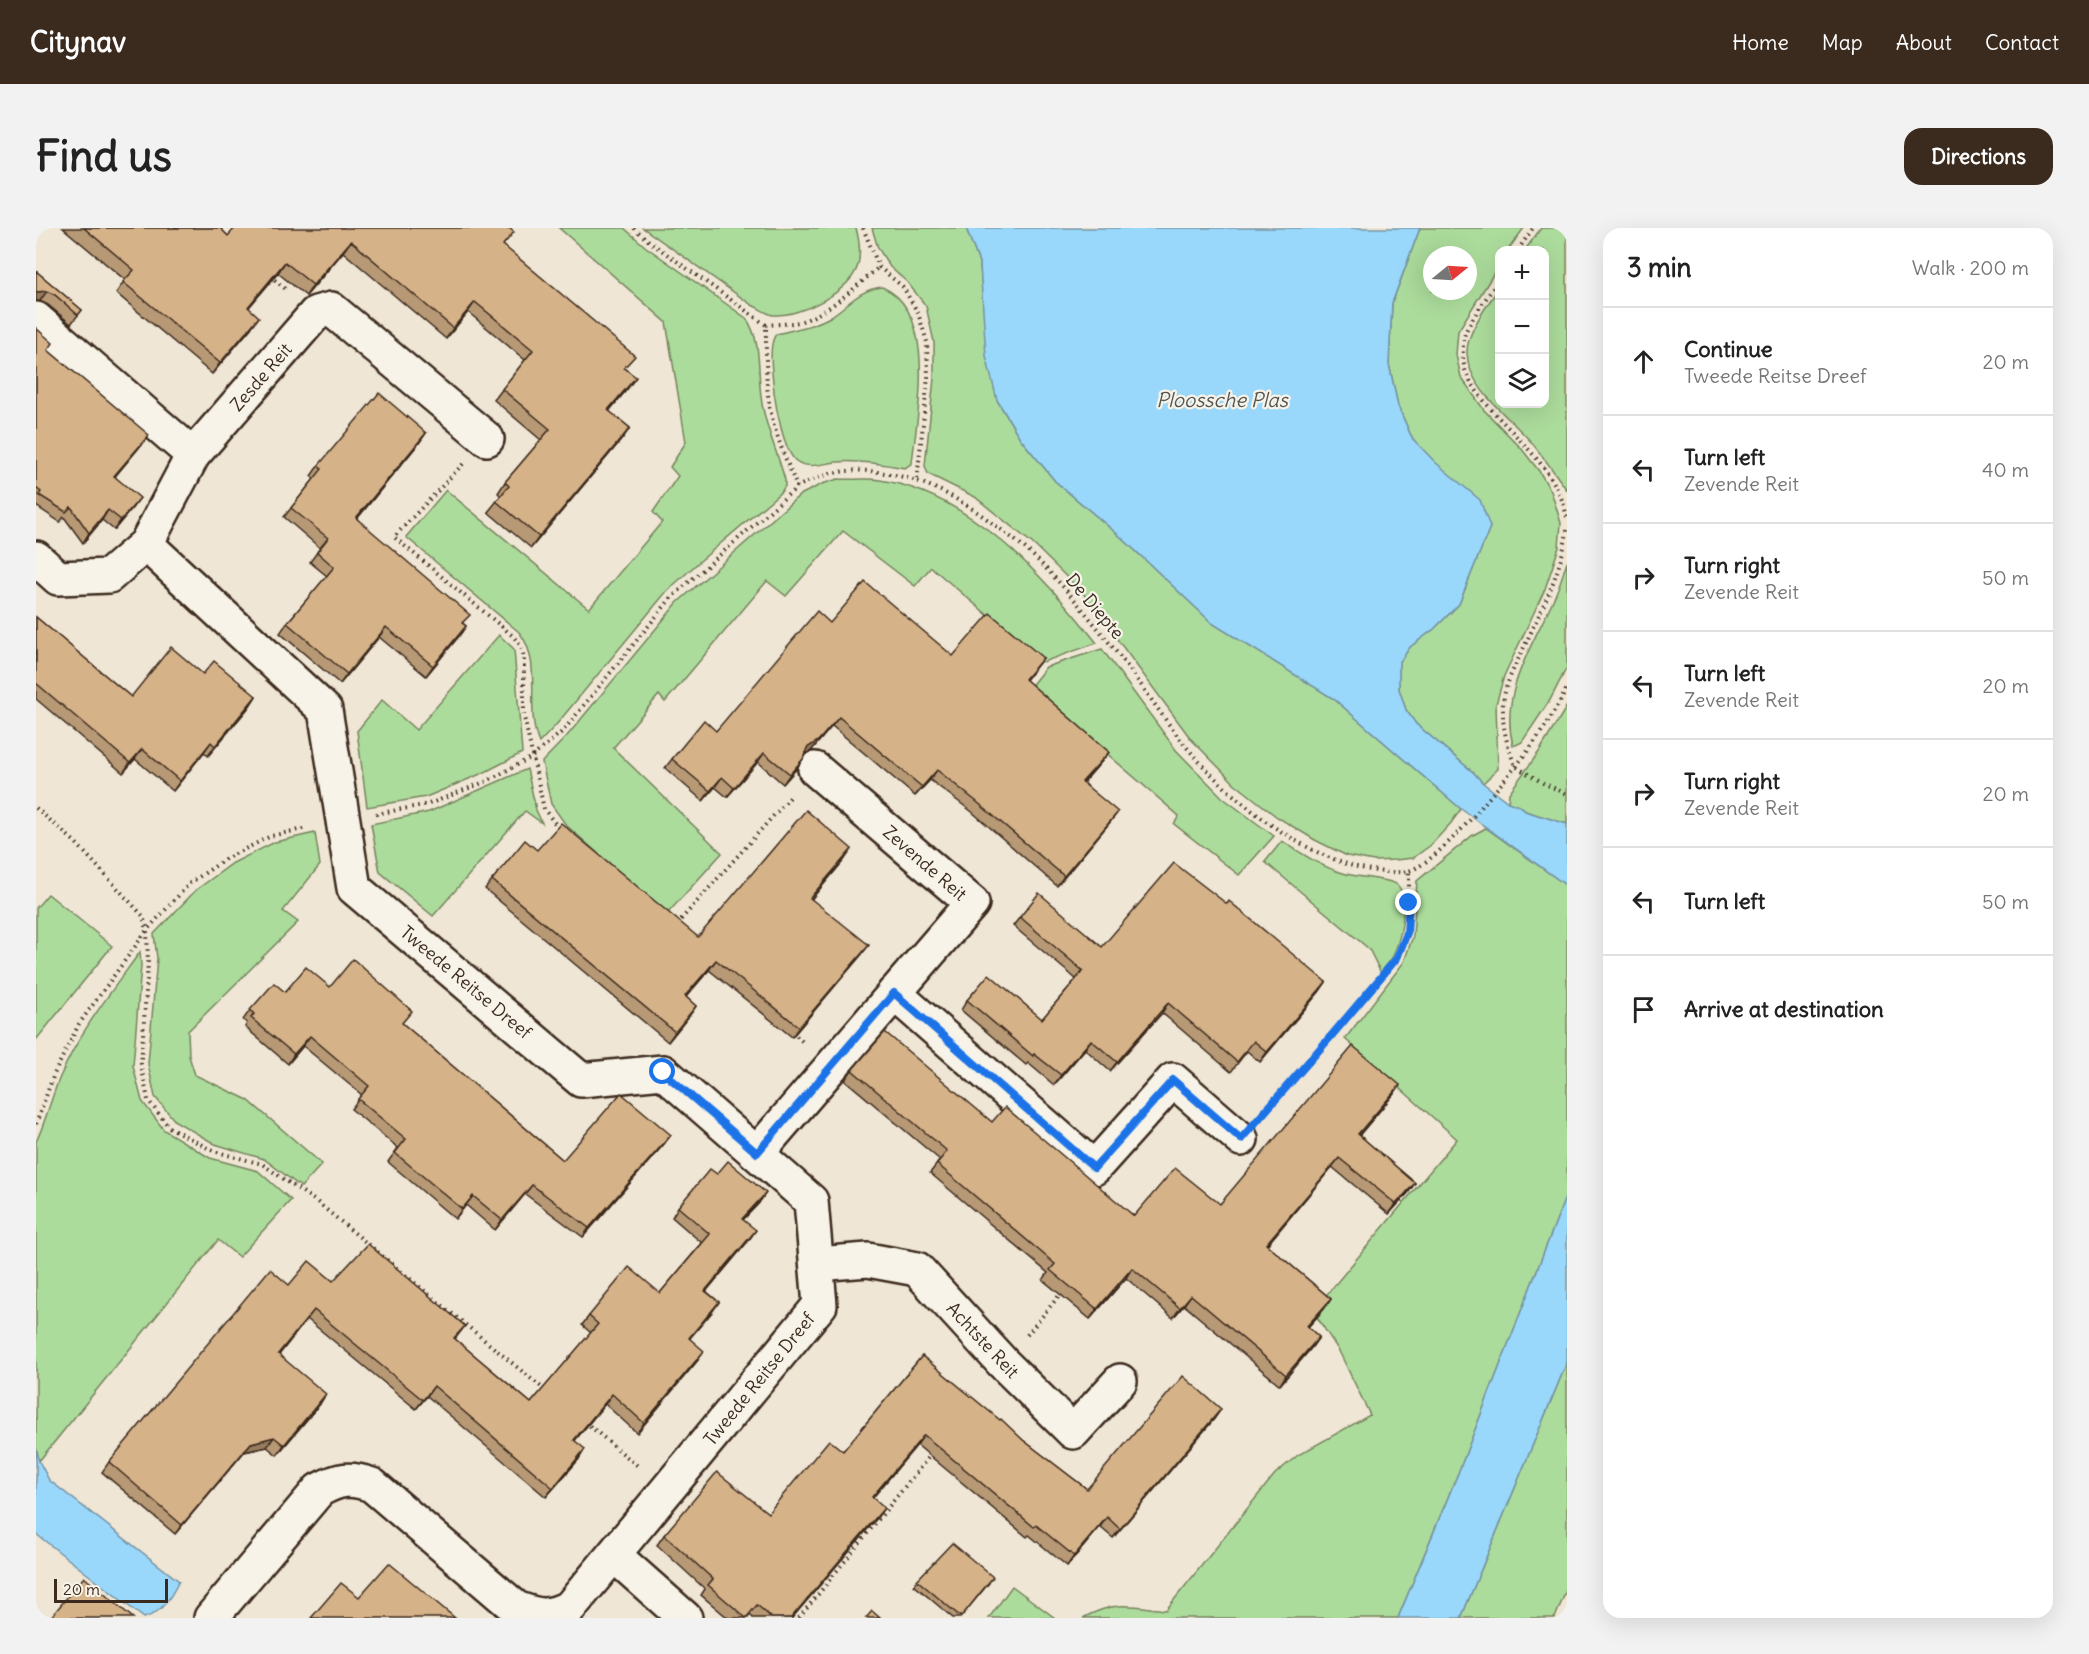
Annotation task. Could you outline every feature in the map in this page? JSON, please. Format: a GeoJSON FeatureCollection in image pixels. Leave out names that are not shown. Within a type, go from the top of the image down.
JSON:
{"type":"FeatureCollection","features":[{"type":"Feature","properties":{"kind":"street"},"geometry":{"type":"LineString","coordinates":[[316,313],[331,309],[486,439]]}},
{"type":"Feature","properties":{"kind":"street","name":"Zesde Reit"},"geometry":{"type":"LineString","coordinates":[[47,568],[109,576],[146,544],[193,455],[316,313]]}},
{"type":"Feature","properties":{"kind":"street"},"geometry":{"type":"LineString","coordinates":[[36,319],[193,455]]}},
{"type":"Feature","properties":{"kind":"street","name":"Tweede Reitse Dreef"},"geometry":{"type":"LineString","coordinates":[[146,544],[324,710],[354,888],[581,1080],[663,1072],[811,1201],[820,1305],[615,1556],[570,1607],[554,1615],[537,1616],[516,1608],[372,1485],[357,1479],[335,1481],[319,1490],[210,1618]]}},
{"type":"Feature","properties":{"kind":"street","name":"Zevende Reit"},"geometry":{"type":"LineString","coordinates":[[757,1153],[972,903],[815,769]]}},
{"type":"Feature","properties":{"kind":"street"},"geometry":{"type":"LineString","coordinates":[[894,993],[1094,1168],[1173,1080],[1241,1139]]}},
{"type":"Feature","properties":{"kind":"street","name":"Achtste Reit"},"geometry":{"type":"LineString","coordinates":[[817,1264],[868,1260],[917,1269],[1004,1363],[1073,1432],[1120,1381]]}},
{"type":"Feature","properties":{"kind":"street"},"geometry":{"type":"LineString","coordinates":[[615,1556],[685,1618]]}},
{"type":"Feature","properties":{"kind":"path"},"geometry":{"type":"LineString","coordinates":[[634,228],[650,242],[766,325],[799,322],[825,309],[850,292],[879,267]]}},
{"type":"Feature","properties":{"kind":"path"},"geometry":{"type":"LineString","coordinates":[[863,228],[879,267],[903,287],[918,313],[927,342],[928,377],[917,480]]}},
{"type":"Feature","properties":{"kind":"path"},"geometry":{"type":"LineString","coordinates":[[1521,246],[1533,228]]}},
{"type":"Feature","properties":{"kind":"path"},"geometry":{"type":"LineString","coordinates":[[264,270],[316,313]]}},
{"type":"Feature","properties":{"kind":"path"},"geometry":{"type":"LineString","coordinates":[[1495,286],[1464,334],[1462,354],[1467,376],[1490,407],[1525,444],[1555,485],[1566,502],[1567,518]]}},
{"type":"Feature","properties":{"kind":"path"},"geometry":{"type":"LineString","coordinates":[[766,325],[766,368],[770,408],[783,452],[797,487]]}},
{"type":"Feature","properties":{"kind":"path"},"geometry":{"type":"LineString","coordinates":[[486,439],[394,537],[513,636],[520,646],[524,658],[524,717],[544,809],[559,830],[568,837]]}},
{"type":"Feature","properties":{"kind":"path","name":"De Diepte"},"geometry":{"type":"LineString","coordinates":[[36,1124],[54,1074],[79,1024],[147,930],[190,884],[227,858],[272,836],[344,819],[429,804],[487,781],[532,757],[563,731],[672,597],[797,487],[818,476],[837,471],[881,472],[917,480],[969,506],[1027,549],[1074,599],[1185,745],[1227,790],[1272,824],[1311,849],[1345,864],[1375,870],[1409,871]]}},
{"type":"Feature","properties":{"kind":"path"},"geometry":{"type":"LineString","coordinates":[[1567,530],[1564,549],[1550,592],[1509,678],[1502,706],[1505,739],[1515,766],[1567,794]]}},
{"type":"Feature","properties":{"kind":"path"},"geometry":{"type":"LineString","coordinates":[[1241,1139],[1397,958],[1407,933],[1409,871],[1437,852],[1465,827],[1515,766],[1553,713],[1567,688]]}},
{"type":"Feature","properties":{"kind":"path"},"geometry":{"type":"LineString","coordinates":[[675,927],[815,769]]}},
{"type":"Feature","properties":{"kind":"path"},"geometry":{"type":"LineString","coordinates":[[36,808],[75,842],[143,916],[147,930],[148,963],[141,1065],[148,1100],[169,1127],[213,1151],[261,1164],[317,1202],[548,1392]]}},
{"type":"Feature","properties":{"kind":"path"},"geometry":{"type":"LineString","coordinates":[[788,1028],[832,1067]]}},
{"type":"Feature","properties":{"kind":"path"},"geometry":{"type":"LineString","coordinates":[[1004,1363],[1064,1290]]}},
{"type":"Feature","properties":{"kind":"path"},"geometry":{"type":"LineString","coordinates":[[585,1422],[668,1491]]}},
{"type":"Feature","properties":{"kind":"path"},"geometry":{"type":"LineString","coordinates":[[799,1618],[938,1445]]}},
{"type":"Feature","properties":{"kind":"green space"},"geometry":{"type":"Polygon","coordinates":[[[559,228],[624,228],[646,247],[746,318],[756,340],[761,401],[785,486],[667,591],[539,743],[533,715],[531,658],[519,632],[406,537],[446,490],[589,609],[662,522],[653,512],[678,476],[670,467],[686,442],[666,322],[559,228]]]}},
{"type":"Feature","properties":{"kind":"green space"},"geometry":{"type":"Polygon","coordinates":[[[643,228],[856,228],[859,260],[853,275],[835,293],[823,301],[797,312],[773,315],[752,305],[643,228]]]}},
{"type":"Feature","properties":{"kind":"green space"},"geometry":{"type":"Polygon","coordinates":[[[872,228],[966,228],[980,265],[997,400],[1020,438],[1055,481],[1122,538],[1212,623],[1334,699],[1461,809],[1431,845],[1413,858],[1374,861],[1347,856],[1277,817],[1234,783],[1191,739],[1083,593],[1033,544],[975,497],[928,474],[925,466],[934,378],[934,342],[926,306],[907,282],[890,267],[878,248],[872,228]]]}},
{"type":"Feature","properties":{"kind":"green space"},"geometry":{"type":"Polygon","coordinates":[[[1420,228],[1524,228],[1511,246],[1495,246],[1495,271],[1458,331],[1456,355],[1461,377],[1484,410],[1521,448],[1539,471],[1551,491],[1561,523],[1559,547],[1545,589],[1504,676],[1496,704],[1498,769],[1483,783],[1416,724],[1406,710],[1399,689],[1399,663],[1410,647],[1434,629],[1459,604],[1490,527],[1412,438],[1398,406],[1389,364],[1392,303],[1420,228]]]}},
{"type":"Feature","properties":{"kind":"green space"},"geometry":{"type":"Polygon","coordinates":[[[1541,228],[1567,228],[1567,490],[1531,442],[1498,408],[1549,408],[1549,246],[1528,246],[1541,228]]]}},
{"type":"Feature","properties":{"kind":"green space"},"geometry":{"type":"Polygon","coordinates":[[[882,287],[900,299],[911,318],[918,341],[920,393],[912,463],[905,468],[854,462],[811,466],[801,464],[796,461],[788,448],[779,418],[771,362],[773,339],[776,334],[824,320],[860,294],[882,287]]]}},
{"type":"Feature","properties":{"kind":"green space"},"geometry":{"type":"Polygon","coordinates":[[[1495,294],[1495,405],[1474,379],[1467,353],[1470,337],[1495,294]]]}},
{"type":"Feature","properties":{"kind":"green space"},"geometry":{"type":"Polygon","coordinates":[[[838,479],[880,480],[913,488],[944,502],[974,520],[1028,565],[1097,643],[1043,662],[931,567],[915,586],[843,531],[786,596],[767,581],[665,702],[659,695],[613,748],[722,853],[667,914],[566,825],[551,804],[542,762],[567,736],[678,602],[800,495],[838,479]]]}},
{"type":"Feature","properties":{"kind":"green space"},"geometry":{"type":"Polygon","coordinates":[[[1567,561],[1567,667],[1550,700],[1522,742],[1513,745],[1510,726],[1514,688],[1520,670],[1557,591],[1567,561]]]}},
{"type":"Feature","properties":{"kind":"green space"},"geometry":{"type":"Polygon","coordinates":[[[499,635],[514,649],[522,753],[483,773],[426,797],[367,807],[357,731],[382,700],[416,730],[499,635]]]}},
{"type":"Feature","properties":{"kind":"green space"},"geometry":{"type":"Polygon","coordinates":[[[1102,649],[1176,750],[1223,798],[1274,836],[1239,875],[1174,824],[1179,816],[1030,687],[1046,667],[1102,649]]]}},
{"type":"Feature","properties":{"kind":"green space"},"geometry":{"type":"Polygon","coordinates":[[[1567,706],[1567,824],[1525,811],[1508,802],[1509,793],[1539,752],[1567,706]]]}},
{"type":"Feature","properties":{"kind":"green space"},"geometry":{"type":"Polygon","coordinates":[[[527,769],[536,810],[542,823],[525,811],[433,916],[380,872],[371,824],[429,812],[527,769]]]}},
{"type":"Feature","properties":{"kind":"green space"},"geometry":{"type":"Polygon","coordinates":[[[1486,828],[1567,886],[1567,1193],[1459,1471],[1398,1618],[1083,1618],[1105,1609],[1124,1606],[1166,1610],[1275,1474],[1298,1455],[1370,1415],[1339,1351],[1313,1311],[1457,1139],[1345,1039],[1404,962],[1413,936],[1417,881],[1473,835],[1486,828]]]}},
{"type":"Feature","properties":{"kind":"green space"},"geometry":{"type":"Polygon","coordinates":[[[315,833],[320,865],[283,911],[298,922],[188,1031],[189,1056],[195,1075],[248,1100],[322,1164],[301,1187],[264,1159],[215,1144],[175,1121],[155,1097],[148,1064],[157,958],[154,934],[196,890],[233,863],[275,842],[315,833]]]}},
{"type":"Feature","properties":{"kind":"green space"},"geometry":{"type":"Polygon","coordinates":[[[1282,841],[1327,867],[1396,884],[1403,897],[1403,918],[1393,957],[1381,973],[1369,949],[1265,862],[1282,841]]]}},
{"type":"Feature","properties":{"kind":"green space"},"geometry":{"type":"Polygon","coordinates":[[[48,894],[112,946],[36,1040],[36,908],[48,894]]]}},
{"type":"Feature","properties":{"kind":"green space"},"geometry":{"type":"Polygon","coordinates":[[[140,952],[141,966],[133,1066],[142,1101],[164,1130],[210,1158],[258,1171],[291,1200],[239,1257],[218,1240],[39,1461],[36,1447],[36,1142],[68,1060],[97,1012],[140,952]]]}},
{"type":"Feature","properties":{"kind":"green space"},"geometry":{"type":"Polygon","coordinates":[[[1567,1362],[1567,1588],[1555,1618],[1461,1618],[1567,1362]]]}},
{"type":"Feature","properties":{"kind":"green space"},"geometry":{"type":"Polygon","coordinates":[[[1012,1586],[1055,1618],[989,1618],[1012,1586]]]}},
{"type":"Feature","properties":{"kind":"water","name":"Ploossche Plas"},"geometry":{"type":"Polygon","coordinates":[[[966,228],[1420,228],[1392,303],[1389,364],[1398,406],[1412,438],[1435,462],[1480,500],[1490,527],[1459,604],[1434,629],[1410,647],[1399,663],[1399,689],[1406,710],[1416,724],[1483,783],[1508,802],[1522,807],[1525,811],[1567,824],[1567,886],[1461,809],[1334,699],[1212,623],[1122,538],[1055,481],[1020,438],[997,400],[986,356],[980,265],[966,228]]]}},
{"type":"Feature","properties":{"kind":"water"},"geometry":{"type":"Polygon","coordinates":[[[1567,1193],[1567,1362],[1461,1618],[1398,1618],[1459,1471],[1567,1193]]]}},
{"type":"Feature","properties":{"kind":"water"},"geometry":{"type":"Polygon","coordinates":[[[36,1447],[39,1461],[49,1480],[179,1581],[169,1598],[156,1612],[144,1618],[36,1534],[36,1447]]]}},
{"type":"Feature","properties":{"kind":"building"},"geometry":{"type":"Polygon","coordinates":[[[84,228],[220,228],[228,236],[235,228],[509,228],[514,232],[503,245],[635,356],[624,368],[636,377],[608,410],[630,428],[539,537],[496,501],[509,486],[505,482],[550,429],[502,389],[533,350],[475,302],[453,328],[351,241],[313,285],[285,262],[248,307],[259,317],[220,363],[123,282],[134,270],[84,228]]]}},
{"type":"Feature","properties":{"kind":"building"},"geometry":{"type":"Polygon","coordinates":[[[36,271],[82,310],[78,315],[55,295],[47,291],[36,292],[36,271]]]}},
{"type":"Feature","properties":{"kind":"building"},"geometry":{"type":"Polygon","coordinates":[[[36,328],[53,343],[48,350],[149,435],[114,476],[140,498],[121,520],[108,510],[89,533],[71,507],[66,512],[39,495],[41,492],[36,488],[36,328]]]}},
{"type":"Feature","properties":{"kind":"building"},"geometry":{"type":"Polygon","coordinates":[[[379,393],[426,433],[356,518],[470,615],[462,623],[466,626],[433,666],[386,627],[347,674],[287,623],[334,567],[317,552],[328,538],[291,508],[322,469],[318,466],[379,393]]]}},
{"type":"Feature","properties":{"kind":"building"},"geometry":{"type":"Polygon","coordinates":[[[865,582],[953,656],[990,613],[1043,658],[1025,679],[1109,752],[1082,782],[1118,812],[1064,876],[937,770],[922,787],[839,717],[818,741],[807,748],[803,759],[790,774],[764,753],[734,788],[722,777],[710,791],[672,759],[704,720],[716,731],[817,611],[830,623],[865,582]]]}},
{"type":"Feature","properties":{"kind":"building"},"geometry":{"type":"Polygon","coordinates":[[[36,617],[131,697],[171,647],[203,674],[214,661],[256,696],[215,746],[211,742],[180,781],[142,749],[130,763],[36,683],[36,617]]]}},
{"type":"Feature","properties":{"kind":"building"},"geometry":{"type":"Polygon","coordinates":[[[806,810],[852,849],[810,898],[869,945],[799,1027],[716,960],[685,996],[696,1006],[675,1032],[492,880],[525,840],[537,850],[561,823],[698,937],[806,810]]]}},
{"type":"Feature","properties":{"kind":"building"},"geometry":{"type":"Polygon","coordinates":[[[1174,863],[1227,904],[1229,901],[1326,982],[1267,1052],[1254,1041],[1237,1062],[1168,1003],[1117,1062],[1091,1040],[1061,1075],[1034,1054],[1033,1056],[967,1000],[989,974],[1042,1019],[1083,971],[1020,917],[1039,893],[1102,947],[1174,863]]]}},
{"type":"Feature","properties":{"kind":"building"},"geometry":{"type":"Polygon","coordinates":[[[353,959],[412,1011],[402,1023],[563,1160],[621,1093],[671,1135],[589,1228],[532,1185],[502,1220],[473,1196],[462,1209],[395,1153],[406,1139],[358,1099],[369,1086],[310,1036],[294,1054],[251,1018],[254,1014],[250,1010],[274,983],[285,992],[306,967],[330,987],[353,959]]]}},
{"type":"Feature","properties":{"kind":"building"},"geometry":{"type":"Polygon","coordinates":[[[885,1032],[992,1122],[1005,1107],[1134,1216],[1175,1168],[1220,1204],[1353,1046],[1400,1085],[1358,1134],[1415,1183],[1396,1204],[1339,1158],[1266,1244],[1331,1299],[1307,1326],[1319,1337],[1286,1375],[1191,1295],[1180,1308],[1132,1268],[1097,1309],[1050,1270],[1055,1264],[937,1164],[947,1151],[852,1070],[885,1032]]]}},
{"type":"Feature","properties":{"kind":"building"},"geometry":{"type":"Polygon","coordinates":[[[728,1161],[766,1193],[742,1219],[756,1230],[705,1291],[719,1302],[689,1338],[704,1351],[644,1423],[612,1394],[574,1440],[585,1449],[553,1488],[434,1386],[423,1400],[314,1310],[278,1354],[326,1394],[284,1445],[274,1437],[251,1443],[182,1525],[109,1462],[270,1269],[289,1285],[309,1261],[333,1281],[368,1244],[465,1326],[454,1338],[531,1403],[598,1324],[589,1316],[629,1267],[660,1293],[710,1234],[678,1207],[710,1169],[717,1174],[728,1161]]]}},
{"type":"Feature","properties":{"kind":"building"},"geometry":{"type":"Polygon","coordinates":[[[922,1356],[1001,1419],[1023,1440],[1087,1489],[1183,1376],[1221,1409],[1120,1529],[1107,1517],[1074,1556],[1036,1525],[1034,1527],[924,1435],[872,1497],[884,1508],[791,1618],[772,1618],[757,1605],[746,1618],[708,1585],[713,1579],[664,1535],[717,1472],[768,1513],[829,1440],[843,1451],[922,1356]]]}},
{"type":"Feature","properties":{"kind":"building"},"geometry":{"type":"Polygon","coordinates":[[[952,1543],[993,1577],[961,1617],[917,1580],[952,1543]]]}},
{"type":"Feature","properties":{"kind":"building"},"geometry":{"type":"Polygon","coordinates":[[[389,1563],[455,1618],[311,1618],[341,1583],[359,1597],[389,1563]]]}},
{"type":"Feature","properties":{"kind":"building"},"geometry":{"type":"Polygon","coordinates":[[[84,1577],[133,1618],[50,1618],[84,1577]]]}},
{"type":"Feature","properties":{"kind":"building"},"geometry":{"type":"Polygon","coordinates":[[[872,1611],[880,1618],[866,1618],[872,1611]]]}},
{"type":"Feature","properties":{"kind":"route"},"geometry":{"type":"LineString","coordinates":[[663,1072],[757,1153],[894,993],[1094,1168],[1173,1080],[1241,1139],[1397,958],[1407,933],[1409,903]]}}]}
